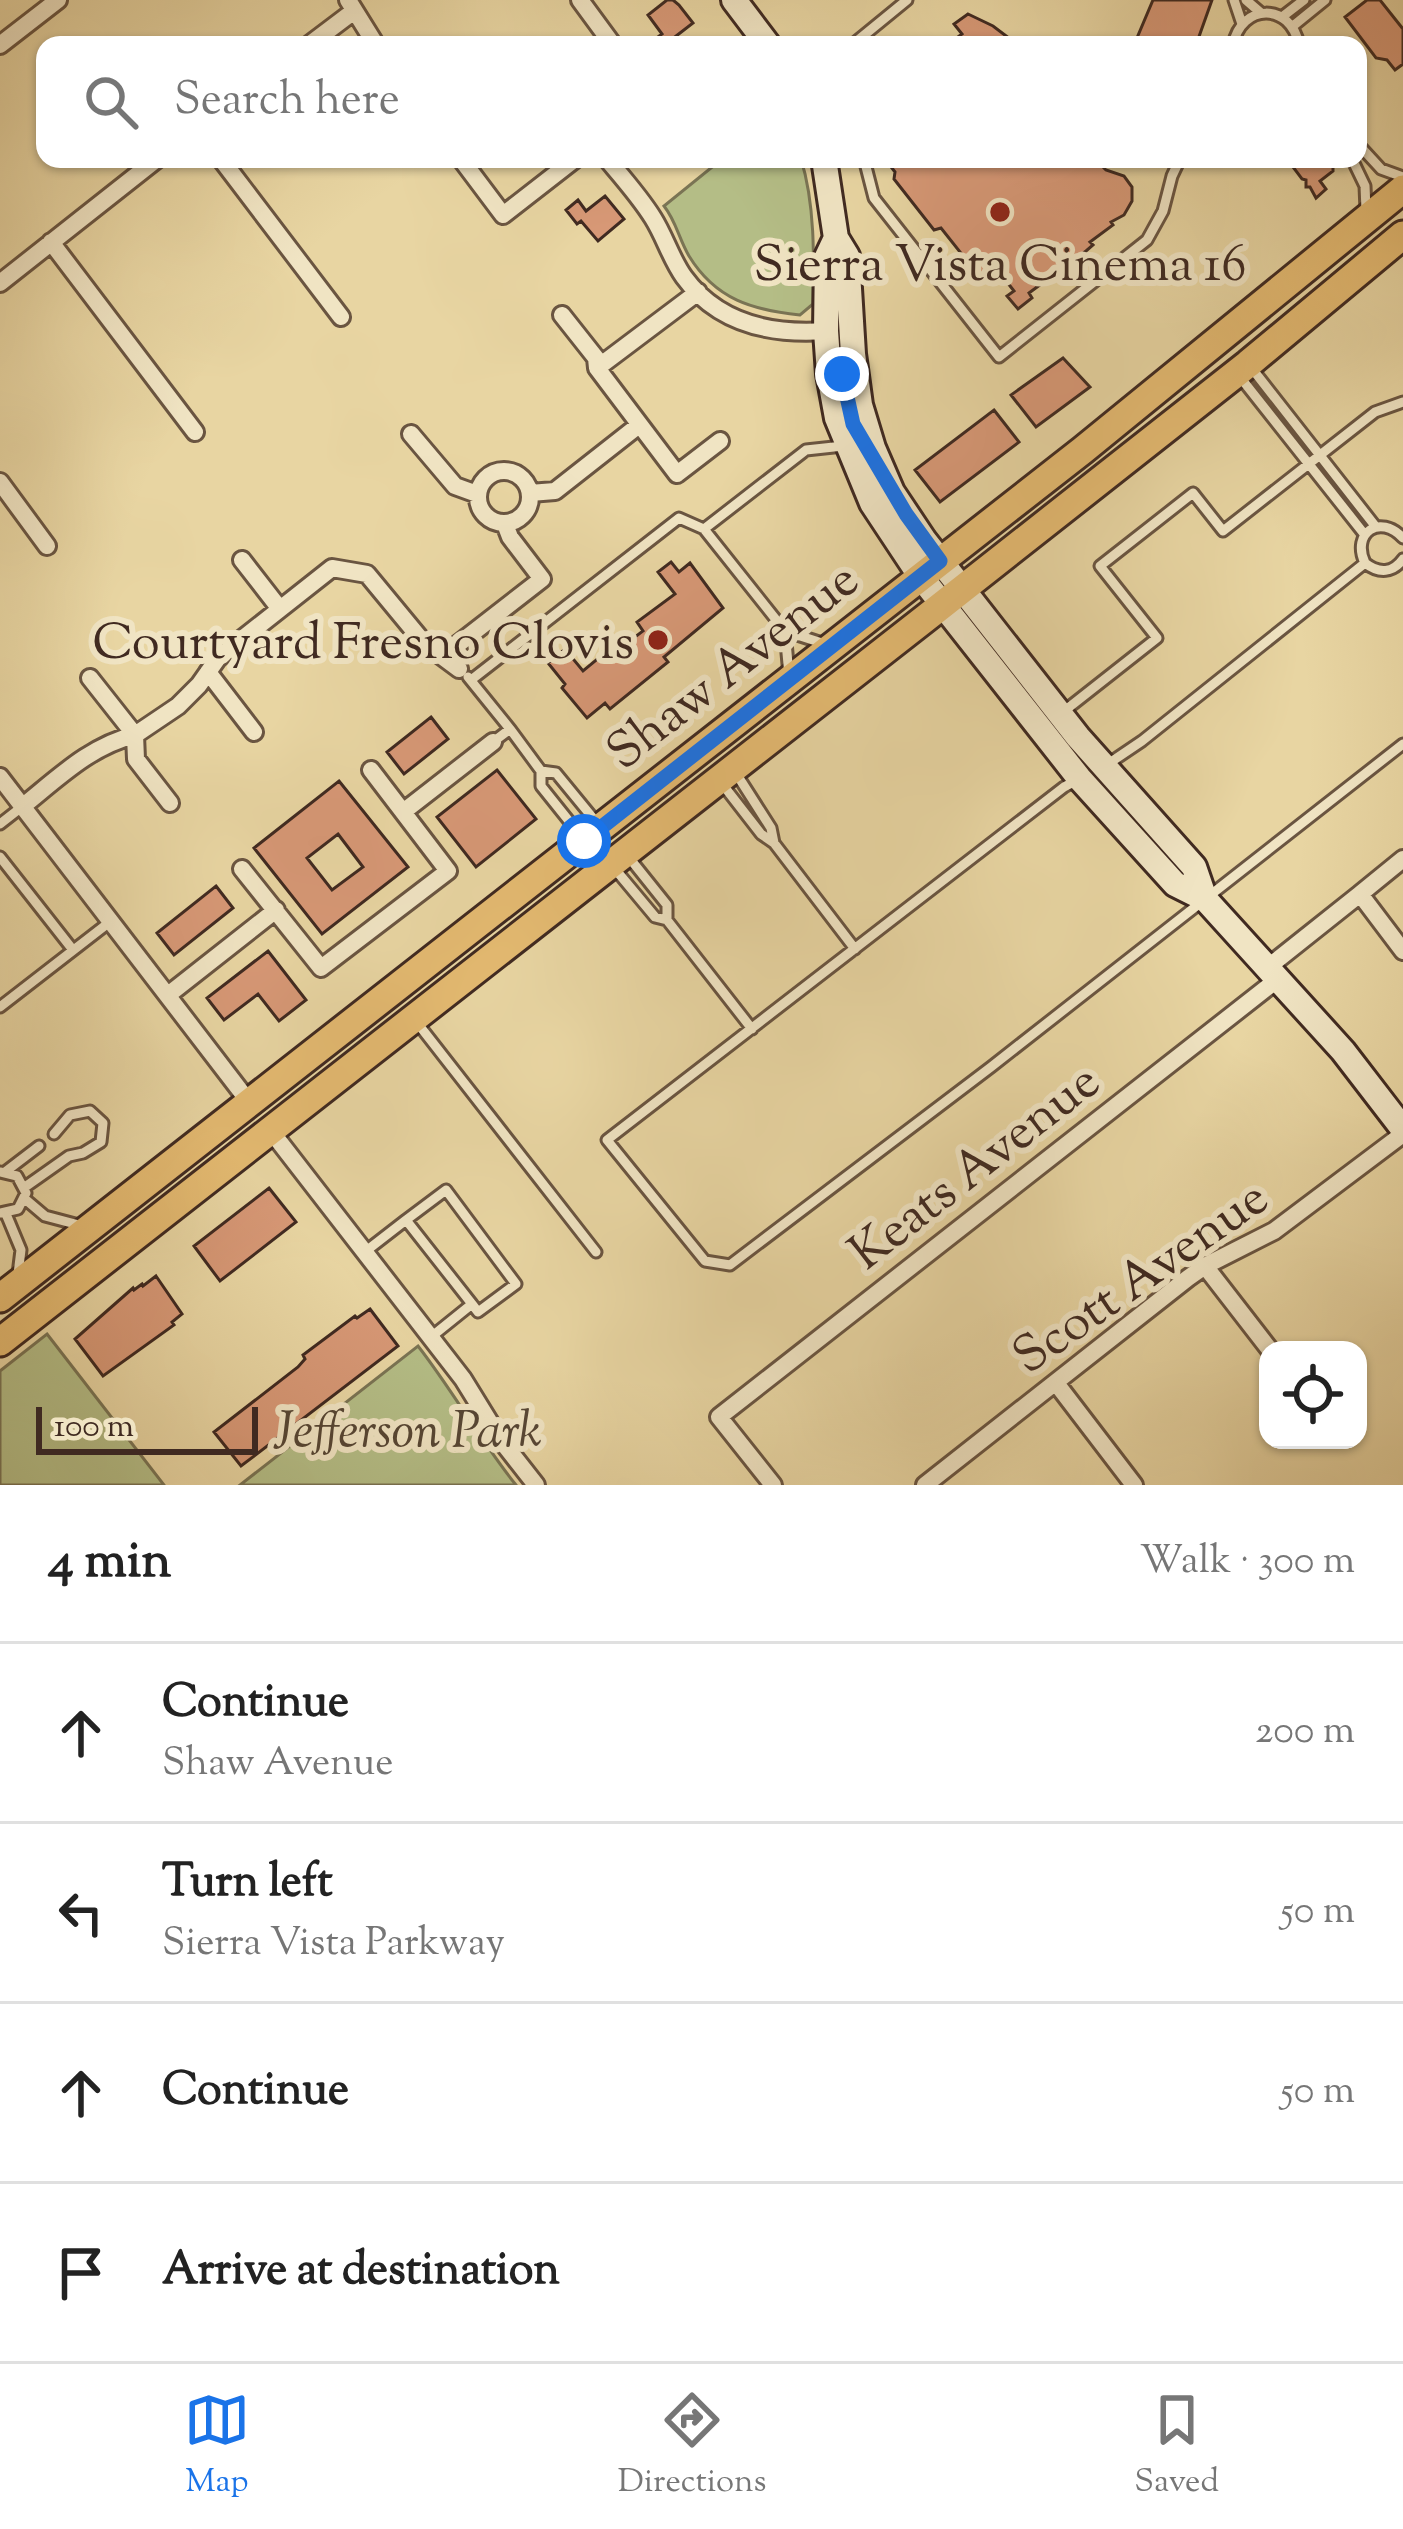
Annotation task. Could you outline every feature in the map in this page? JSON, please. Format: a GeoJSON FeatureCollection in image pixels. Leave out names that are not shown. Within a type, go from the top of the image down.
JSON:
{"type":"FeatureCollection","features":[{"type":"Feature","properties":{"kind":"main road"},"geometry":{"type":"LineString","coordinates":[[734,0],[761,36]]}},
{"type":"Feature","properties":{"kind":"main road"},"geometry":{"type":"LineString","coordinates":[[825,168],[836,238],[847,256],[860,405],[881,470]]}},
{"type":"Feature","properties":{"kind":"main road","name":"Shaw Avenue"},"geometry":{"type":"LineString","coordinates":[[8,1292],[1083,450],[1403,189]]}},
{"type":"Feature","properties":{"kind":"main road"},"geometry":{"type":"LineString","coordinates":[[1242,368],[1235,361],[1243,344],[1321,279],[1362,223]]}},
{"type":"Feature","properties":{"kind":"main road","name":"Shaw Avenue"},"geometry":{"type":"LineString","coordinates":[[0,1342],[952,597],[1403,235]]}},
{"type":"Feature","properties":{"kind":"main road"},"geometry":{"type":"LineString","coordinates":[[836,238],[827,257],[826,332],[833,396],[846,445],[872,503],[931,569],[1079,778],[1175,884],[1205,899],[1343,1051],[1403,1132]]}},
{"type":"Feature","properties":{"kind":"main road"},"geometry":{"type":"LineString","coordinates":[[826,332],[839,345],[853,424],[906,514],[931,569]]}},
{"type":"Feature","properties":{"kind":"main road"},"geometry":{"type":"LineString","coordinates":[[952,597],[1194,867],[1205,899]]}},
{"type":"Feature","properties":{"kind":"main road"},"geometry":{"type":"LineString","coordinates":[[619,859],[610,848],[615,838],[717,758],[790,680]]}},
{"type":"Feature","properties":{"kind":"main road"},"geometry":{"type":"LineString","coordinates":[[414,1019],[501,929],[593,856],[599,846],[592,834]]}},
{"type":"Feature","properties":{"kind":"main road"},"geometry":{"type":"LineString","coordinates":[[271,1131],[269,1112],[363,1034],[400,984]]}},
{"type":"Feature","properties":{"kind":"main road"},"geometry":{"type":"LineString","coordinates":[[143,1232],[170,1186],[248,1126],[252,1119],[249,1102]]}},
{"type":"Feature","properties":{"kind":"street"},"geometry":{"type":"LineString","coordinates":[[0,45],[58,0]]}},
{"type":"Feature","properties":{"kind":"street"},"geometry":{"type":"LineString","coordinates":[[580,0],[607,36]]}},
{"type":"Feature","properties":{"kind":"street"},"geometry":{"type":"LineString","coordinates":[[318,36],[351,6],[370,36]]}},
{"type":"Feature","properties":{"kind":"street"},"geometry":{"type":"LineString","coordinates":[[0,284],[146,168]]}},
{"type":"Feature","properties":{"kind":"street"},"geometry":{"type":"LineString","coordinates":[[228,168],[341,316]]}},
{"type":"Feature","properties":{"kind":"street"},"geometry":{"type":"LineString","coordinates":[[468,168],[503,215],[563,168]]}},
{"type":"Feature","properties":{"kind":"street"},"geometry":{"type":"LineString","coordinates":[[614,168],[657,224],[685,278],[718,310],[764,330],[826,332]]}},
{"type":"Feature","properties":{"kind":"street"},"geometry":{"type":"LineString","coordinates":[[51,242],[195,432]]}},
{"type":"Feature","properties":{"kind":"street"},"geometry":{"type":"LineString","coordinates":[[597,368],[698,292]]}},
{"type":"Feature","properties":{"kind":"street"},"geometry":{"type":"LineString","coordinates":[[562,315],[677,475],[720,442]]}},
{"type":"Feature","properties":{"kind":"street"},"geometry":{"type":"LineString","coordinates":[[530,493],[555,491],[639,425]]}},
{"type":"Feature","properties":{"kind":"street"},"geometry":{"type":"LineString","coordinates":[[411,434],[455,486],[477,494]]}},
{"type":"Feature","properties":{"kind":"street"},"geometry":{"type":"LineString","coordinates":[[502,471],[523,479],[530,493],[522,516],[505,524],[482,512],[477,494],[485,478],[502,471]]}},
{"type":"Feature","properties":{"kind":"street"},"geometry":{"type":"LineString","coordinates":[[0,482],[47,546]]}},
{"type":"Feature","properties":{"kind":"street"},"geometry":{"type":"LineString","coordinates":[[443,656],[542,579],[505,524]]}},
{"type":"Feature","properties":{"kind":"street"},"geometry":{"type":"LineString","coordinates":[[242,560],[280,609]]}},
{"type":"Feature","properties":{"kind":"street"},"geometry":{"type":"LineString","coordinates":[[22,806],[85,757],[111,741],[135,735],[178,706],[218,658],[332,568],[368,574],[424,643],[465,674]]}},
{"type":"Feature","properties":{"kind":"street"},"geometry":{"type":"LineString","coordinates":[[208,673],[254,732]]}},
{"type":"Feature","properties":{"kind":"street"},"geometry":{"type":"LineString","coordinates":[[89,678],[135,735],[136,759],[170,803]]}},
{"type":"Feature","properties":{"kind":"street"},"geometry":{"type":"LineString","coordinates":[[404,812],[493,742]]}},
{"type":"Feature","properties":{"kind":"street"},"geometry":{"type":"LineString","coordinates":[[242,869],[322,968],[448,871],[371,770]]}},
{"type":"Feature","properties":{"kind":"street"},"geometry":{"type":"LineString","coordinates":[[0,777],[249,1102]]}},
{"type":"Feature","properties":{"kind":"street","name":"Keats Avenue"},"geometry":{"type":"LineString","coordinates":[[773,1485],[719,1417],[1273,974],[1403,859]]}},
{"type":"Feature","properties":{"kind":"street"},"geometry":{"type":"LineString","coordinates":[[1360,894],[1403,951]]}},
{"type":"Feature","properties":{"kind":"street"},"geometry":{"type":"LineString","coordinates":[[168,995],[276,910]]}},
{"type":"Feature","properties":{"kind":"street"},"geometry":{"type":"LineString","coordinates":[[271,1131],[463,1379],[536,1485]]}},
{"type":"Feature","properties":{"kind":"street","name":"Scott Avenue"},"geometry":{"type":"LineString","coordinates":[[925,1485],[1205,1266],[1274,1231],[1403,1132]]}},
{"type":"Feature","properties":{"kind":"street"},"geometry":{"type":"LineString","coordinates":[[1205,1266],[1263,1341]]}},
{"type":"Feature","properties":{"kind":"street"},"geometry":{"type":"LineString","coordinates":[[1056,1383],[1134,1485]]}},
{"type":"Feature","properties":{"kind":"lane"},"geometry":{"type":"LineString","coordinates":[[862,36],[907,0]]}},
{"type":"Feature","properties":{"kind":"lane"},"geometry":{"type":"LineString","coordinates":[[1234,0],[1242,24]]}},
{"type":"Feature","properties":{"kind":"lane"},"geometry":{"type":"LineString","coordinates":[[1246,0],[1261,13],[1282,17],[1296,36]]}},
{"type":"Feature","properties":{"kind":"lane"},"geometry":{"type":"LineString","coordinates":[[1282,17],[1304,0]]}},
{"type":"Feature","properties":{"kind":"lane"},"geometry":{"type":"LineString","coordinates":[[1293,26],[1325,0]]}},
{"type":"Feature","properties":{"kind":"lane"},"geometry":{"type":"LineString","coordinates":[[1235,36],[1242,24],[1261,13]]}},
{"type":"Feature","properties":{"kind":"lane"},"geometry":{"type":"LineString","coordinates":[[1367,154],[1381,170],[1403,178]]}},
{"type":"Feature","properties":{"kind":"lane"},"geometry":{"type":"LineString","coordinates":[[866,168],[874,198],[999,357],[1147,240],[1177,168]]}},
{"type":"Feature","properties":{"kind":"lane"},"geometry":{"type":"LineString","coordinates":[[1356,168],[1365,186],[1362,223]]}},
{"type":"Feature","properties":{"kind":"lane"},"geometry":{"type":"LineString","coordinates":[[1242,368],[1376,527]]}},
{"type":"Feature","properties":{"kind":"lane"},"geometry":{"type":"LineString","coordinates":[[1242,368],[1308,465],[1364,535]]}},
{"type":"Feature","properties":{"kind":"lane"},"geometry":{"type":"LineString","coordinates":[[1060,714],[1157,638],[1100,566],[1193,494],[1223,532],[1375,412],[1403,402]]}},
{"type":"Feature","properties":{"kind":"lane"},"geometry":{"type":"LineString","coordinates":[[704,529],[806,450],[846,445]]}},
{"type":"Feature","properties":{"kind":"lane"},"geometry":{"type":"LineString","coordinates":[[592,834],[541,786],[541,771],[465,674],[679,518],[704,529],[785,632],[790,680]]}},
{"type":"Feature","properties":{"kind":"lane"},"geometry":{"type":"LineString","coordinates":[[1403,538],[1394,529],[1376,527],[1364,535],[1360,546],[1365,563],[1378,571],[1399,565],[1403,559]]}},
{"type":"Feature","properties":{"kind":"lane"},"geometry":{"type":"LineString","coordinates":[[1365,563],[1150,734],[1064,787],[608,1140],[705,1261],[730,1265],[1403,744]]}},
{"type":"Feature","properties":{"kind":"lane"},"geometry":{"type":"LineString","coordinates":[[785,632],[833,646]]}},
{"type":"Feature","properties":{"kind":"lane"},"geometry":{"type":"LineString","coordinates":[[493,742],[510,729]]}},
{"type":"Feature","properties":{"kind":"lane"},"geometry":{"type":"LineString","coordinates":[[541,771],[556,773],[592,834]]}},
{"type":"Feature","properties":{"kind":"lane"},"geometry":{"type":"LineString","coordinates":[[726,775],[761,834],[774,843],[855,949]]}},
{"type":"Feature","properties":{"kind":"lane"},"geometry":{"type":"LineString","coordinates":[[726,775],[771,828],[774,843]]}},
{"type":"Feature","properties":{"kind":"lane"},"geometry":{"type":"LineString","coordinates":[[0,824],[22,806]]}},
{"type":"Feature","properties":{"kind":"lane"},"geometry":{"type":"LineString","coordinates":[[0,857],[73,950]]}},
{"type":"Feature","properties":{"kind":"lane"},"geometry":{"type":"LineString","coordinates":[[619,859],[655,917],[667,920],[752,1028]]}},
{"type":"Feature","properties":{"kind":"lane"},"geometry":{"type":"LineString","coordinates":[[619,859],[667,905],[667,920]]}},
{"type":"Feature","properties":{"kind":"lane"},"geometry":{"type":"LineString","coordinates":[[0,1007],[111,921]]}},
{"type":"Feature","properties":{"kind":"lane"},"geometry":{"type":"LineString","coordinates":[[414,1019],[596,1252]]}},
{"type":"Feature","properties":{"kind":"lane"},"geometry":{"type":"LineString","coordinates":[[8,1292],[21,1250],[3,1214],[18,1209],[25,1193],[68,1156],[101,1142],[104,1123],[90,1111],[70,1115],[54,1134]]}},
{"type":"Feature","properties":{"kind":"lane"},"geometry":{"type":"LineString","coordinates":[[2,1172],[39,1146]]}},
{"type":"Feature","properties":{"kind":"lane"},"geometry":{"type":"LineString","coordinates":[[2,1172],[17,1176],[25,1193],[51,1219],[91,1227]]}},
{"type":"Feature","properties":{"kind":"lane"},"geometry":{"type":"LineString","coordinates":[[365,1252],[406,1220],[446,1190],[516,1284],[478,1312],[406,1220]]}},
{"type":"Feature","properties":{"kind":"lane"},"geometry":{"type":"LineString","coordinates":[[430,1337],[472,1304]]}},
{"type":"Feature","properties":{"kind":"green space"},"geometry":{"type":"Polygon","coordinates":[[[711,168],[804,168],[811,212],[813,304],[800,315],[751,306],[724,293],[700,271],[664,206],[711,168]]]}},
{"type":"Feature","properties":{"kind":"green space","name":"Jefferson Park"},"geometry":{"type":"Polygon","coordinates":[[[47,1334],[164,1485],[0,1485],[0,1371],[47,1334]]]}},
{"type":"Feature","properties":{"kind":"green space","name":"Jefferson Park"},"geometry":{"type":"Polygon","coordinates":[[[418,1346],[516,1485],[240,1485],[418,1346]]]}},
{"type":"Feature","properties":{"kind":"building"},"geometry":{"type":"Polygon","coordinates":[[[673,0],[693,23],[676,36],[659,36],[648,15],[673,0]]]}},
{"type":"Feature","properties":{"kind":"building"},"geometry":{"type":"Polygon","coordinates":[[[1153,0],[1212,0],[1199,36],[1138,36],[1153,0]]]}},
{"type":"Feature","properties":{"kind":"building"},"geometry":{"type":"Polygon","coordinates":[[[1367,0],[1380,0],[1403,29],[1403,64],[1395,70],[1387,60],[1376,58],[1367,46],[1367,36],[1359,36],[1345,17],[1367,0]]]}},
{"type":"Feature","properties":{"kind":"building"},"geometry":{"type":"Polygon","coordinates":[[[968,14],[1006,36],[959,36],[954,24],[968,14]]]}},
{"type":"Feature","properties":{"kind":"building","name":"Sierra Vista Cinema 16"},"geometry":{"type":"Polygon","coordinates":[[[892,168],[1104,168],[1124,176],[1132,187],[1132,201],[1124,215],[1090,242],[1093,245],[1029,293],[1032,298],[1018,309],[1007,296],[1014,291],[996,268],[984,278],[941,228],[934,230],[894,179],[892,168]]]}},
{"type":"Feature","properties":{"kind":"building"},"geometry":{"type":"Polygon","coordinates":[[[1294,168],[1333,168],[1320,181],[1326,189],[1316,198],[1294,168]]]}},
{"type":"Feature","properties":{"kind":"building"},"geometry":{"type":"Polygon","coordinates":[[[605,196],[624,219],[598,241],[566,210],[578,200],[586,211],[605,196]]]}},
{"type":"Feature","properties":{"kind":"building"},"geometry":{"type":"Polygon","coordinates":[[[1063,358],[1090,387],[1036,427],[1011,395],[1063,358]]]}},
{"type":"Feature","properties":{"kind":"building"},"geometry":{"type":"Polygon","coordinates":[[[994,410],[1019,442],[940,502],[915,470],[994,410]]]}},
{"type":"Feature","properties":{"kind":"building","name":"Courtyard Fresno Clovis"},"geometry":{"type":"Polygon","coordinates":[[[671,562],[679,572],[690,563],[723,608],[664,657],[668,662],[610,709],[605,703],[587,718],[548,663],[565,649],[583,671],[643,631],[637,622],[675,594],[658,572],[671,562]]]}},
{"type":"Feature","properties":{"kind":"building"},"geometry":{"type":"Polygon","coordinates":[[[431,717],[448,739],[404,774],[387,752],[431,717]]]}},
{"type":"Feature","properties":{"kind":"building"},"geometry":{"type":"Polygon","coordinates":[[[497,770],[536,819],[476,867],[437,817],[497,770]]]}},
{"type":"Feature","properties":{"kind":"building"},"geometry":{"type":"Polygon","coordinates":[[[339,781],[408,867],[322,934],[254,848],[339,781]],[[338,834],[307,858],[332,890],[363,867],[338,834]]]}},
{"type":"Feature","properties":{"kind":"building"},"geometry":{"type":"Polygon","coordinates":[[[216,886],[233,908],[174,955],[157,933],[216,886]]]}},
{"type":"Feature","properties":{"kind":"building"},"geometry":{"type":"Polygon","coordinates":[[[268,951],[306,1000],[279,1021],[258,994],[224,1020],[207,998],[268,951]]]}},
{"type":"Feature","properties":{"kind":"building"},"geometry":{"type":"Polygon","coordinates":[[[269,1188],[296,1222],[220,1281],[194,1246],[269,1188]]]}},
{"type":"Feature","properties":{"kind":"building"},"geometry":{"type":"Polygon","coordinates":[[[156,1276],[182,1314],[174,1325],[103,1376],[75,1339],[133,1288],[156,1276]]]}},
{"type":"Feature","properties":{"kind":"building"},"geometry":{"type":"Polygon","coordinates":[[[370,1309],[398,1346],[241,1466],[214,1432],[298,1367],[303,1355],[370,1309]]]}},
{"type":"Feature","properties":{"kind":"place","name":"Sierra Vista Cinema 16"},"geometry":{"type":"Point","coordinates":[1000,212]}},
{"type":"Feature","properties":{"kind":"place","name":"Courtyard Fresno Clovis"},"geometry":{"type":"Point","coordinates":[658,640]}},
{"type":"Feature","properties":{"kind":"route"},"geometry":{"type":"LineString","coordinates":[[584,841],[940,561],[853,424],[842,374]]}}]}
